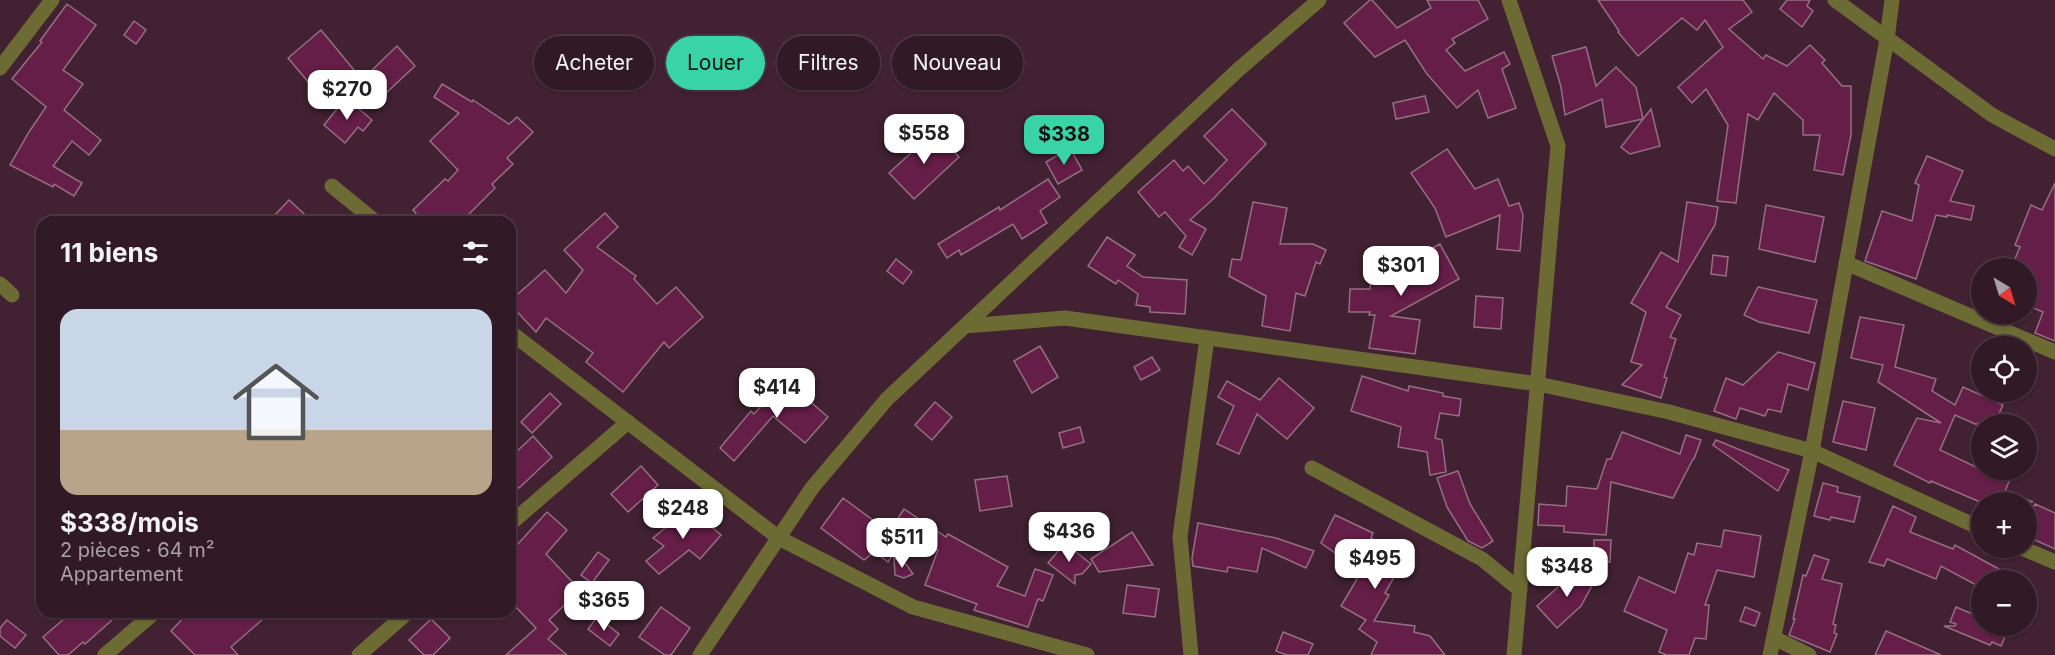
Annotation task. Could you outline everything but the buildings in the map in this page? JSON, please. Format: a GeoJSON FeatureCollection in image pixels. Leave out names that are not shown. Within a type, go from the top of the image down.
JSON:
{"type":"FeatureCollection","features":[{"type":"Feature","properties":{"kind":"street"},"geometry":{"type":"LineString","coordinates":[[0,68],[52,0]]}},
{"type":"Feature","properties":{"kind":"street"},"geometry":{"type":"LineString","coordinates":[[700,655],[812,488],[887,399],[1238,70],[1319,0]]}},
{"type":"Feature","properties":{"kind":"street"},"geometry":{"type":"LineString","coordinates":[[1509,0],[1558,146],[1514,655]]}},
{"type":"Feature","properties":{"kind":"street"},"geometry":{"type":"LineString","coordinates":[[1835,0],[1992,115],[2055,149]]}},
{"type":"Feature","properties":{"kind":"street"},"geometry":{"type":"LineString","coordinates":[[1770,655],[1812,451],[1887,39],[1892,0]]}},
{"type":"Feature","properties":{"kind":"street"},"geometry":{"type":"LineString","coordinates":[[332,186],[369,216]]}},
{"type":"Feature","properties":{"kind":"street"},"geometry":{"type":"LineString","coordinates":[[1846,263],[2055,352]]}},
{"type":"Feature","properties":{"kind":"street"},"geometry":{"type":"LineString","coordinates":[[0,284],[12,295]]}},
{"type":"Feature","properties":{"kind":"street"},"geometry":{"type":"LineString","coordinates":[[965,326],[1065,318],[1538,384],[1669,412],[1812,451],[1971,524]]}},
{"type":"Feature","properties":{"kind":"street"},"geometry":{"type":"LineString","coordinates":[[516,337],[779,538],[913,607],[1087,655]]}},
{"type":"Feature","properties":{"kind":"street"},"geometry":{"type":"LineString","coordinates":[[1191,655],[1180,537],[1207,338]]}},
{"type":"Feature","properties":{"kind":"street"},"geometry":{"type":"LineString","coordinates":[[516,519],[628,422]]}},
{"type":"Feature","properties":{"kind":"street"},"geometry":{"type":"LineString","coordinates":[[1312,468],[1482,559],[1520,590]]}},
{"type":"Feature","properties":{"kind":"street"},"geometry":{"type":"LineString","coordinates":[[2037,554],[2055,562]]}},
{"type":"Feature","properties":{"kind":"street"},"geometry":{"type":"LineString","coordinates":[[105,655],[148,618]]}},
{"type":"Feature","properties":{"kind":"street"},"geometry":{"type":"LineString","coordinates":[[358,655],[401,618]]}},
{"type":"Feature","properties":{"kind":"street"},"geometry":{"type":"LineString","coordinates":[[1774,638],[1809,655]]}}]}
